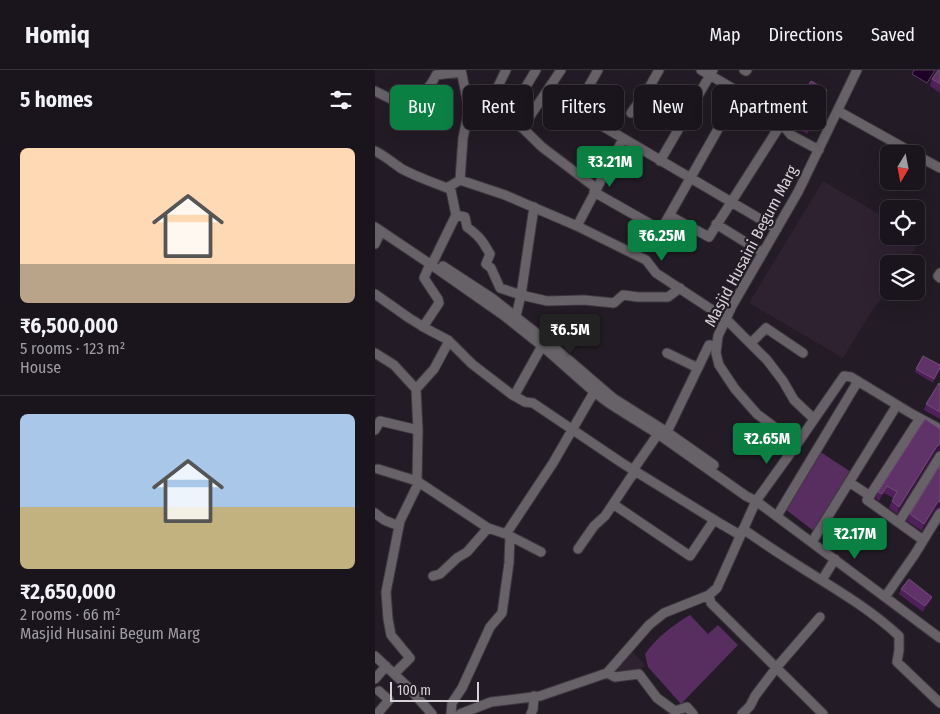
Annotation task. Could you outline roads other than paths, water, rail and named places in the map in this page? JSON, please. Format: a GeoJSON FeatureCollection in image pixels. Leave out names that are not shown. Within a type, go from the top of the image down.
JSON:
{"type":"FeatureCollection","features":[{"type":"Feature","properties":{"kind":"street"},"geometry":{"type":"LineString","coordinates":[[499,85],[506,70]]}},
{"type":"Feature","properties":{"kind":"street"},"geometry":{"type":"LineString","coordinates":[[527,85],[536,70]]}},
{"type":"Feature","properties":{"kind":"street"},"geometry":{"type":"LineString","coordinates":[[533,112],[561,70]]}},
{"type":"Feature","properties":{"kind":"street"},"geometry":{"type":"LineString","coordinates":[[598,70],[574,115],[603,127],[777,229]]}},
{"type":"Feature","properties":{"kind":"street"},"geometry":{"type":"LineString","coordinates":[[631,113],[659,70]]}},
{"type":"Feature","properties":{"kind":"street"},"geometry":{"type":"LineString","coordinates":[[701,70],[712,73],[729,85]]}},
{"type":"Feature","properties":{"kind":"street","name":"Masjid Husaini Begum Marg"},"geometry":{"type":"LineString","coordinates":[[797,444],[757,414],[735,389],[719,365],[716,353],[718,336],[733,306],[799,192],[857,70]]}},
{"type":"Feature","properties":{"kind":"street"},"geometry":{"type":"LineString","coordinates":[[375,91],[395,101],[403,108],[423,94],[436,75],[461,71],[464,85]]}},
{"type":"Feature","properties":{"kind":"street"},"geometry":{"type":"LineString","coordinates":[[660,160],[712,73]]}},
{"type":"Feature","properties":{"kind":"street"},"geometry":{"type":"LineString","coordinates":[[838,111],[899,145]]}},
{"type":"Feature","properties":{"kind":"street"},"geometry":{"type":"LineString","coordinates":[[460,180],[465,130]]}},
{"type":"Feature","properties":{"kind":"street"},"geometry":{"type":"LineString","coordinates":[[524,130],[595,190],[661,230],[718,130]]}},
{"type":"Feature","properties":{"kind":"street"},"geometry":{"type":"LineString","coordinates":[[669,216],[709,237],[777,130]]}},
{"type":"Feature","properties":{"kind":"street"},"geometry":{"type":"LineString","coordinates":[[786,130],[791,135],[819,150]]}},
{"type":"Feature","properties":{"kind":"street"},"geometry":{"type":"LineString","coordinates":[[577,226],[623,139]]}},
{"type":"Feature","properties":{"kind":"street"},"geometry":{"type":"LineString","coordinates":[[375,151],[400,168],[422,179],[447,188],[460,180],[505,195],[577,226],[646,260],[656,273],[726,319],[767,360],[783,381],[794,400],[814,419]]}},
{"type":"Feature","properties":{"kind":"street"},"geometry":{"type":"LineString","coordinates":[[925,160],[940,168]]}},
{"type":"Feature","properties":{"kind":"street"},"geometry":{"type":"LineString","coordinates":[[423,327],[439,303],[424,278],[457,215],[450,186]]}},
{"type":"Feature","properties":{"kind":"street"},"geometry":{"type":"LineString","coordinates":[[516,316],[534,208]]}},
{"type":"Feature","properties":{"kind":"street"},"geometry":{"type":"LineString","coordinates":[[457,215],[465,217],[467,227],[479,236],[485,245],[490,254],[486,264],[491,268],[500,288],[521,295],[547,301],[583,300],[614,303],[623,295],[638,297],[668,296],[679,288]]}},
{"type":"Feature","properties":{"kind":"street"},"geometry":{"type":"LineString","coordinates":[[375,222],[432,262],[542,346],[610,404],[662,433]]}},
{"type":"Feature","properties":{"kind":"street"},"geometry":{"type":"LineString","coordinates":[[716,224],[763,253]]}},
{"type":"Feature","properties":{"kind":"street"},"geometry":{"type":"LineString","coordinates":[[375,244],[378,229],[492,298],[549,343],[613,398],[747,496],[756,500],[940,638]]}},
{"type":"Feature","properties":{"kind":"street"},"geometry":{"type":"LineString","coordinates":[[940,272],[938,276],[940,278]]}},
{"type":"Feature","properties":{"kind":"street"},"geometry":{"type":"LineString","coordinates":[[375,294],[423,327],[449,342],[472,364],[514,396],[525,402],[533,403],[714,520],[741,532],[850,597],[899,636],[897,662],[940,703]]}},
{"type":"Feature","properties":{"kind":"street"},"geometry":{"type":"LineString","coordinates":[[751,343],[766,328],[803,353]]}},
{"type":"Feature","properties":{"kind":"street"},"geometry":{"type":"LineString","coordinates":[[416,389],[434,369],[449,342]]}},
{"type":"Feature","properties":{"kind":"street"},"geometry":{"type":"LineString","coordinates":[[578,549],[594,526],[605,516],[634,470],[662,433],[709,345],[717,346]]}},
{"type":"Feature","properties":{"kind":"street"},"geometry":{"type":"LineString","coordinates":[[514,396],[542,346]]}},
{"type":"Feature","properties":{"kind":"street"},"geometry":{"type":"LineString","coordinates":[[667,353],[698,368]]}},
{"type":"Feature","properties":{"kind":"street"},"geometry":{"type":"LineString","coordinates":[[375,354],[394,365],[416,389],[418,482],[400,521],[386,592],[387,619],[391,635],[411,658],[394,674]]}},
{"type":"Feature","properties":{"kind":"street"},"geometry":{"type":"LineString","coordinates":[[460,714],[491,702],[540,696],[607,673],[649,625],[664,613],[709,595],[717,588],[756,500],[844,376],[851,376],[897,405],[940,428]]}},
{"type":"Feature","properties":{"kind":"street"},"geometry":{"type":"LineString","coordinates":[[777,516],[858,381]]}},
{"type":"Feature","properties":{"kind":"street"},"geometry":{"type":"LineString","coordinates":[[451,714],[452,703],[462,688],[491,627],[502,613],[509,563],[508,535],[573,430],[594,392]]}},
{"type":"Feature","properties":{"kind":"street"},"geometry":{"type":"LineString","coordinates":[[811,542],[897,405]]}},
{"type":"Feature","properties":{"kind":"street"},"geometry":{"type":"LineString","coordinates":[[920,418],[867,500],[923,540]]}},
{"type":"Feature","properties":{"kind":"street"},"geometry":{"type":"LineString","coordinates":[[375,430],[380,421],[418,430]]}},
{"type":"Feature","properties":{"kind":"street"},"geometry":{"type":"LineString","coordinates":[[899,522],[940,456]]}},
{"type":"Feature","properties":{"kind":"street"},"geometry":{"type":"LineString","coordinates":[[379,469],[418,482],[488,528],[508,535],[541,552]]}},
{"type":"Feature","properties":{"kind":"street"},"geometry":{"type":"LineString","coordinates":[[849,482],[871,496]]}},
{"type":"Feature","properties":{"kind":"street"},"geometry":{"type":"LineString","coordinates":[[613,504],[690,556],[714,520]]}},
{"type":"Feature","properties":{"kind":"street"},"geometry":{"type":"LineString","coordinates":[[375,512],[385,520],[399,526]]}},
{"type":"Feature","properties":{"kind":"street"},"geometry":{"type":"LineString","coordinates":[[885,597],[915,554],[940,513]]}},
{"type":"Feature","properties":{"kind":"street"},"geometry":{"type":"LineString","coordinates":[[433,576],[440,574],[457,558],[467,552],[488,528]]}},
{"type":"Feature","properties":{"kind":"street"},"geometry":{"type":"LineString","coordinates":[[822,580],[835,559]]}},
{"type":"Feature","properties":{"kind":"street"},"geometry":{"type":"LineString","coordinates":[[709,595],[711,603],[823,714]]}},
{"type":"Feature","properties":{"kind":"street"},"geometry":{"type":"LineString","coordinates":[[742,714],[750,706],[755,696],[776,668],[820,617]]}},
{"type":"Feature","properties":{"kind":"street"},"geometry":{"type":"LineString","coordinates":[[375,656],[408,687],[432,714]]}},
{"type":"Feature","properties":{"kind":"street"},"geometry":{"type":"LineString","coordinates":[[375,679],[386,666]]}},
{"type":"Feature","properties":{"kind":"street"},"geometry":{"type":"LineString","coordinates":[[607,673],[615,677],[639,674],[657,698],[675,711],[687,708],[693,714]]}},
{"type":"Feature","properties":{"kind":"street"},"geometry":{"type":"LineString","coordinates":[[376,691],[389,700],[377,714]]}},
{"type":"Feature","properties":{"kind":"street"},"geometry":{"type":"LineString","coordinates":[[531,714],[534,696]]}}]}
